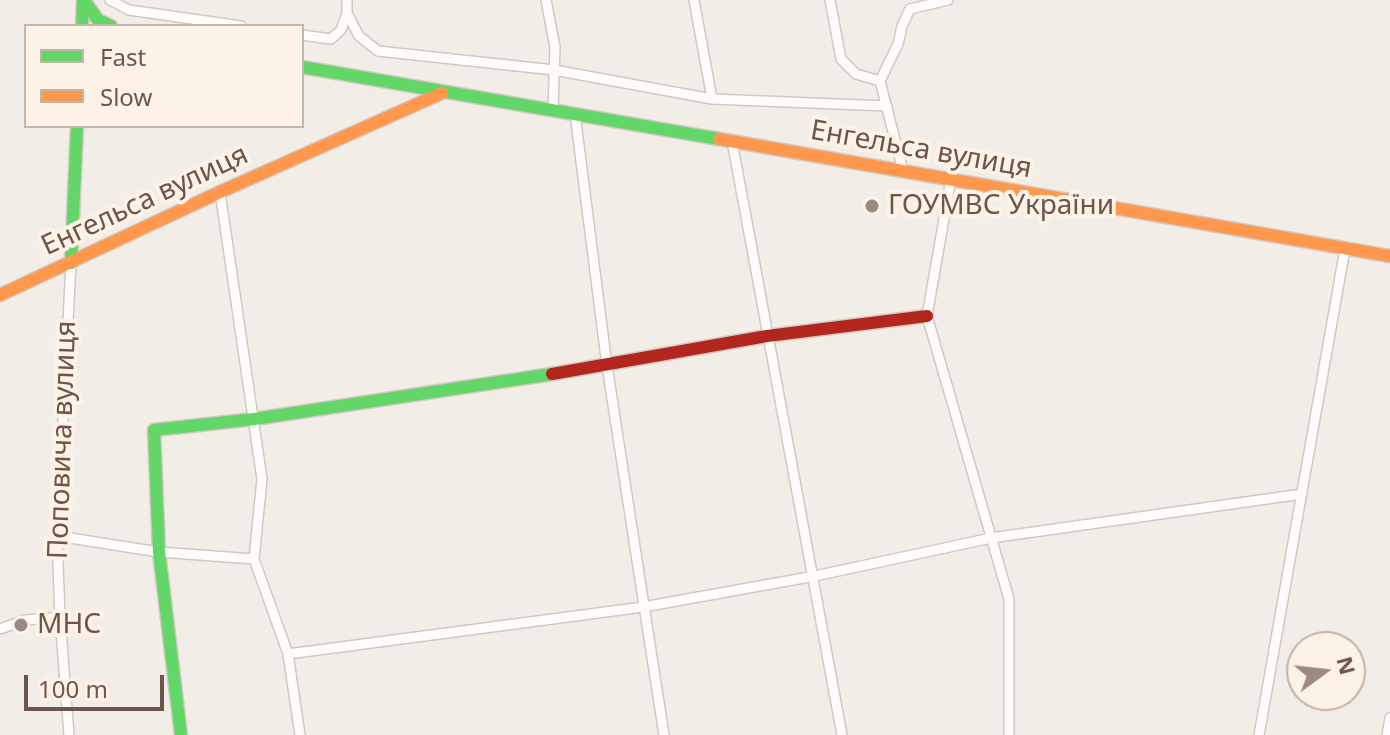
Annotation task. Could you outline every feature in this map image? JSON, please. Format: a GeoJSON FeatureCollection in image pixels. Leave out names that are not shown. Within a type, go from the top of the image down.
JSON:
{"type":"FeatureCollection","features":[{"type":"Feature","properties":{"kind":"street"},"geometry":{"type":"LineString","coordinates":[[82,24],[83,0]]}},
{"type":"Feature","properties":{"kind":"street"},"geometry":{"type":"LineString","coordinates":[[83,0],[98,20],[107,24]]}},
{"type":"Feature","properties":{"kind":"street"},"geometry":{"type":"LineString","coordinates":[[110,0],[129,10],[227,24]]}},
{"type":"Feature","properties":{"kind":"street"},"geometry":{"type":"LineString","coordinates":[[304,35],[331,39],[341,30],[347,13],[347,0]]}},
{"type":"Feature","properties":{"kind":"street"},"geometry":{"type":"LineString","coordinates":[[546,0],[555,47],[553,110]]}},
{"type":"Feature","properties":{"kind":"street"},"geometry":{"type":"LineString","coordinates":[[694,0],[712,99]]}},
{"type":"Feature","properties":{"kind":"street"},"geometry":{"type":"LineString","coordinates":[[830,0],[841,59],[856,74],[880,81]]}},
{"type":"Feature","properties":{"kind":"street"},"geometry":{"type":"LineString","coordinates":[[903,171],[880,81],[910,9],[948,0]]}},
{"type":"Feature","properties":{"kind":"street"},"geometry":{"type":"LineString","coordinates":[[347,13],[359,36],[378,51],[554,70],[712,99],[887,106]]}},
{"type":"Feature","properties":{"kind":"street","name":"Енгельса вулиця"},"geometry":{"type":"LineString","coordinates":[[304,67],[1390,256]]}},
{"type":"Feature","properties":{"kind":"street","name":"Енгельса вулиця"},"geometry":{"type":"LineString","coordinates":[[0,295],[442,93]]}},
{"type":"Feature","properties":{"kind":"street"},"geometry":{"type":"LineString","coordinates":[[575,114],[607,366],[664,735]]}},
{"type":"Feature","properties":{"kind":"street"},"geometry":{"type":"LineString","coordinates":[[71,263],[77,128]]}},
{"type":"Feature","properties":{"kind":"street"},"geometry":{"type":"LineString","coordinates":[[732,141],[815,576],[842,735]]}},
{"type":"Feature","properties":{"kind":"street"},"geometry":{"type":"LineString","coordinates":[[951,179],[927,316],[1009,599],[1009,735]]}},
{"type":"Feature","properties":{"kind":"street"},"geometry":{"type":"LineString","coordinates":[[220,192],[262,479],[254,559],[288,654],[300,735]]}},
{"type":"Feature","properties":{"kind":"street"},"geometry":{"type":"LineString","coordinates":[[1259,735],[1345,249]]}},
{"type":"Feature","properties":{"kind":"street","name":"Поповича вулиця"},"geometry":{"type":"LineString","coordinates":[[67,733],[57,536],[71,263]]}},
{"type":"Feature","properties":{"kind":"street"},"geometry":{"type":"LineString","coordinates":[[181,735],[159,552],[154,430],[254,419],[607,366],[767,336],[927,316]]}},
{"type":"Feature","properties":{"kind":"street"},"geometry":{"type":"LineString","coordinates":[[288,654],[643,607],[815,576],[991,538],[1302,494]]}},
{"type":"Feature","properties":{"kind":"street"},"geometry":{"type":"LineString","coordinates":[[57,536],[159,552],[254,559]]}},
{"type":"Feature","properties":{"kind":"street"},"geometry":{"type":"LineString","coordinates":[[0,629],[25,620],[60,617]]}},
{"type":"Feature","properties":{"kind":"street"},"geometry":{"type":"LineString","coordinates":[[1387,735],[1390,718]]}},
{"type":"Feature","properties":{"kind":"traffic: fast"},"geometry":{"type":"LineString","coordinates":[[82,24],[83,0]]}},
{"type":"Feature","properties":{"kind":"traffic: fast"},"geometry":{"type":"LineString","coordinates":[[84,0],[98,20],[107,24]]}},
{"type":"Feature","properties":{"kind":"traffic: fast"},"geometry":{"type":"LineString","coordinates":[[304,67],[719,139]]}},
{"type":"Feature","properties":{"kind":"traffic: fast"},"geometry":{"type":"LineString","coordinates":[[71,263],[77,128]]}},
{"type":"Feature","properties":{"kind":"traffic: fast"},"geometry":{"type":"LineString","coordinates":[[181,735],[159,552],[154,430],[254,419],[552,374]]}},
{"type":"Feature","properties":{"kind":"traffic: slow"},"geometry":{"type":"LineString","coordinates":[[0,295],[442,93]]}},
{"type":"Feature","properties":{"kind":"traffic: slow"},"geometry":{"type":"LineString","coordinates":[[719,139],[1390,256]]}},
{"type":"Feature","properties":{"kind":"traffic: jam"},"geometry":{"type":"LineString","coordinates":[[552,374],[767,336],[927,316]]}},
{"type":"Feature","properties":{"kind":"place","name":"ГОУМВС України"},"geometry":{"type":"Point","coordinates":[872,206]}},
{"type":"Feature","properties":{"kind":"place","name":"МНС"},"geometry":{"type":"Point","coordinates":[21,625]}}]}
